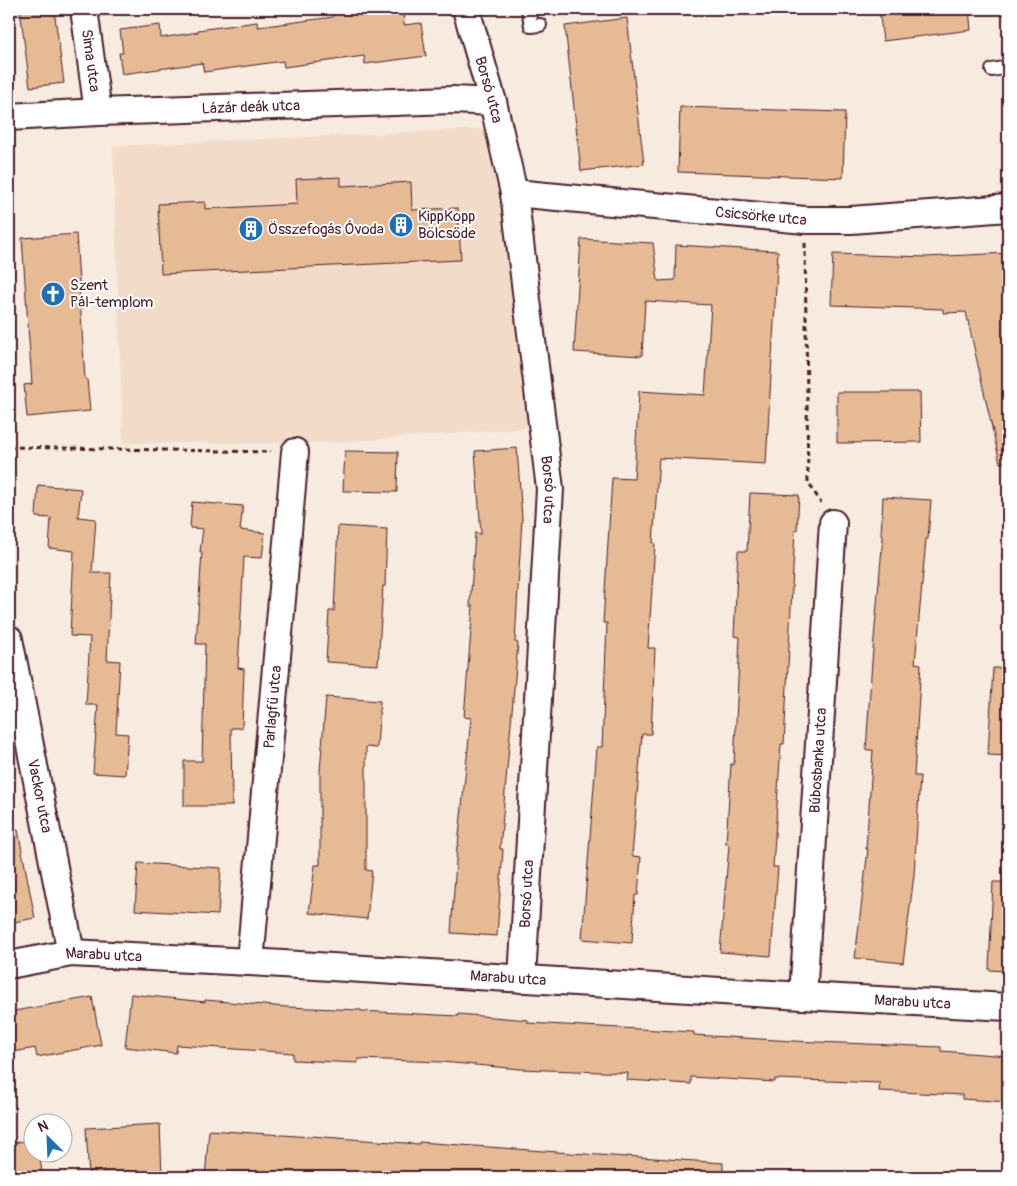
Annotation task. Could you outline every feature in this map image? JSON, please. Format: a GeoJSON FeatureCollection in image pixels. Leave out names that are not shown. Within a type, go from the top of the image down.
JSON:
{"type":"FeatureCollection","features":[{"type":"Feature","properties":{"kind":"street","name":"Sima utca"},"geometry":{"type":"LineString","coordinates":[[84,9],[98,112]]}},
{"type":"Feature","properties":{"kind":"street","name":"Borsó utca"},"geometry":{"type":"LineString","coordinates":[[466,9],[493,102],[514,193],[550,489],[522,979]]}},
{"type":"Feature","properties":{"kind":"street","name":"Lázár deák utca"},"geometry":{"type":"LineString","coordinates":[[9,117],[98,112],[453,100],[493,102]]}},
{"type":"Feature","properties":{"kind":"street","name":"Csicsörke utca"},"geometry":{"type":"LineString","coordinates":[[514,193],[805,220],[851,215],[1008,208]]}},
{"type":"Feature","properties":{"kind":"street","name":"Parlagfű utca"},"geometry":{"type":"LineString","coordinates":[[250,962],[295,452]]}},
{"type":"Feature","properties":{"kind":"street","name":"Búbosbanka utca"},"geometry":{"type":"LineString","coordinates":[[803,996],[833,523]]}},
{"type":"Feature","properties":{"kind":"street","name":"Vackor utca"},"geometry":{"type":"LineString","coordinates":[[9,639],[71,953]]}},
{"type":"Feature","properties":{"kind":"street","name":"Marabu utca"},"geometry":{"type":"LineString","coordinates":[[9,965],[71,953],[1008,1007]]}},
{"type":"Feature","properties":{"kind":"lane"},"geometry":{"type":"LineString","coordinates":[[528,9],[531,26],[540,25]]}},
{"type":"Feature","properties":{"kind":"lane"},"geometry":{"type":"LineString","coordinates":[[992,70],[1008,67]]}},
{"type":"Feature","properties":{"kind":"path"},"geometry":{"type":"LineString","coordinates":[[805,220],[808,482],[833,523]]}},
{"type":"Feature","properties":{"kind":"path"},"geometry":{"type":"LineString","coordinates":[[9,447],[295,452]]}},
{"type":"Feature","properties":{"kind":"shaded area"},"geometry":{"type":"Polygon","coordinates":[[[486,129],[501,196],[528,428],[328,443],[123,443],[113,146],[486,129]]]}},
{"type":"Feature","properties":{"kind":"building"},"geometry":{"type":"Polygon","coordinates":[[[20,9],[54,9],[64,83],[30,87],[20,9]]]}},
{"type":"Feature","properties":{"kind":"building"},"geometry":{"type":"Polygon","coordinates":[[[332,9],[403,9],[404,25],[421,23],[426,56],[365,64],[364,56],[284,67],[283,61],[204,72],[202,63],[122,74],[119,53],[123,53],[120,30],[160,25],[161,38],[198,32],[198,30],[257,22],[258,27],[333,17],[332,9]]]}},
{"type":"Feature","properties":{"kind":"building"},"geometry":{"type":"Polygon","coordinates":[[[879,9],[969,9],[971,30],[883,41],[879,9]]]}},
{"type":"Feature","properties":{"kind":"building"},"geometry":{"type":"Polygon","coordinates":[[[627,18],[644,164],[581,171],[565,26],[627,18]]]}},
{"type":"Feature","properties":{"kind":"building"},"geometry":{"type":"Polygon","coordinates":[[[680,107],[845,112],[843,178],[678,172],[680,107]]]}},
{"type":"Feature","properties":{"kind":"building"},"geometry":{"type":"Polygon","coordinates":[[[341,177],[341,186],[411,182],[412,210],[458,208],[461,260],[161,274],[158,204],[205,202],[205,209],[297,204],[296,179],[341,177]]]}},
{"type":"Feature","properties":{"kind":"building","name":"Szent Pál-templom"},"geometry":{"type":"Polygon","coordinates":[[[76,234],[85,379],[87,379],[90,411],[27,417],[24,385],[32,384],[22,238],[76,234]]]}},
{"type":"Feature","properties":{"kind":"building"},"geometry":{"type":"Polygon","coordinates":[[[581,239],[653,243],[658,281],[675,280],[676,245],[778,251],[766,464],[659,458],[648,648],[655,648],[651,734],[642,734],[632,856],[641,857],[638,895],[635,895],[632,943],[582,939],[597,747],[602,747],[607,623],[603,623],[612,478],[634,479],[639,391],[705,395],[711,305],[645,301],[642,356],[574,352],[581,239]]]}},
{"type":"Feature","properties":{"kind":"building"},"geometry":{"type":"Polygon","coordinates":[[[1008,253],[1008,462],[1000,463],[966,312],[943,313],[943,309],[831,305],[833,254],[926,257],[1008,253]]]}},
{"type":"Feature","properties":{"kind":"building"},"geometry":{"type":"Polygon","coordinates":[[[837,392],[920,392],[921,442],[837,443],[837,392]]]}},
{"type":"Feature","properties":{"kind":"building"},"geometry":{"type":"Polygon","coordinates":[[[517,448],[522,518],[515,642],[518,643],[500,849],[503,849],[497,936],[451,933],[457,846],[471,718],[464,717],[473,606],[470,606],[475,533],[481,534],[475,451],[517,448]]]}},
{"type":"Feature","properties":{"kind":"building"},"geometry":{"type":"Polygon","coordinates":[[[345,451],[398,452],[397,492],[343,491],[345,451]]]}},
{"type":"Feature","properties":{"kind":"building"},"geometry":{"type":"Polygon","coordinates":[[[38,485],[81,489],[78,517],[96,519],[92,573],[111,573],[107,660],[120,661],[116,733],[128,734],[125,775],[93,773],[98,705],[86,705],[90,637],[70,636],[74,551],[49,548],[51,518],[36,517],[38,485]]]}},
{"type":"Feature","properties":{"kind":"building"},"geometry":{"type":"Polygon","coordinates":[[[750,493],[799,495],[797,530],[795,530],[784,744],[781,744],[773,867],[778,867],[771,956],[720,952],[729,845],[726,844],[731,764],[734,764],[740,637],[734,636],[738,551],[747,551],[750,493]]]}},
{"type":"Feature","properties":{"kind":"building"},"geometry":{"type":"Polygon","coordinates":[[[883,497],[931,500],[915,663],[921,664],[914,776],[920,776],[914,875],[903,963],[855,958],[868,849],[866,849],[873,750],[866,750],[883,536],[881,536],[883,497]]]}},
{"type":"Feature","properties":{"kind":"building"},"geometry":{"type":"Polygon","coordinates":[[[192,502],[243,506],[240,530],[265,533],[262,558],[244,557],[238,668],[244,669],[242,728],[231,728],[232,806],[184,806],[184,761],[202,761],[205,644],[196,644],[202,552],[200,552],[203,529],[190,528],[192,502]]]}},
{"type":"Feature","properties":{"kind":"building"},"geometry":{"type":"Polygon","coordinates":[[[338,526],[387,529],[385,586],[383,586],[378,665],[326,662],[329,611],[334,611],[338,526]]]}},
{"type":"Feature","properties":{"kind":"building"},"geometry":{"type":"Polygon","coordinates":[[[993,668],[1008,668],[1008,756],[988,755],[993,668]]]}},
{"type":"Feature","properties":{"kind":"building"},"geometry":{"type":"Polygon","coordinates":[[[326,697],[380,701],[377,748],[366,747],[366,870],[372,871],[367,919],[309,913],[315,865],[320,865],[320,771],[326,697]]]}},
{"type":"Feature","properties":{"kind":"building"},"geometry":{"type":"Polygon","coordinates":[[[9,830],[18,830],[35,918],[9,923],[9,830]]]}},
{"type":"Feature","properties":{"kind":"building"},"geometry":{"type":"Polygon","coordinates":[[[138,863],[221,868],[218,915],[135,910],[138,863]]]}},
{"type":"Feature","properties":{"kind":"building"},"geometry":{"type":"Polygon","coordinates":[[[993,882],[1008,882],[1008,971],[989,970],[993,882]]]}},
{"type":"Feature","properties":{"kind":"building"},"geometry":{"type":"Polygon","coordinates":[[[131,994],[205,1002],[205,1000],[286,1007],[458,1016],[458,1014],[528,1020],[528,1023],[694,1032],[694,1035],[941,1047],[941,1051],[1008,1056],[1008,1102],[962,1099],[962,1095],[879,1091],[880,1083],[775,1079],[775,1082],[691,1077],[691,1084],[627,1080],[628,1073],[520,1069],[442,1062],[358,1059],[358,1063],[293,1060],[293,1053],[177,1045],[176,1053],[125,1047],[131,994]]]}},
{"type":"Feature","properties":{"kind":"building"},"geometry":{"type":"Polygon","coordinates":[[[92,997],[101,1045],[37,1057],[35,1048],[9,1053],[9,1012],[92,997]]]}},
{"type":"Feature","properties":{"kind":"building"},"geometry":{"type":"Polygon","coordinates":[[[160,1124],[162,1177],[89,1177],[86,1128],[160,1124]]]}},
{"type":"Feature","properties":{"kind":"building"},"geometry":{"type":"Polygon","coordinates":[[[209,1130],[723,1163],[723,1177],[205,1177],[209,1130]]]}},
{"type":"Feature","properties":{"kind":"building"},"geometry":{"type":"Polygon","coordinates":[[[22,1141],[22,1164],[41,1164],[43,1177],[9,1177],[9,1144],[22,1141]]]}},
{"type":"Feature","properties":{"kind":"place","name":"KippKopp Bölcsőde"},"geometry":{"type":"Point","coordinates":[401,225]}},
{"type":"Feature","properties":{"kind":"place","name":"Összefogás Óvoda"},"geometry":{"type":"Point","coordinates":[251,229]}},
{"type":"Feature","properties":{"kind":"place","name":"Szent Pál-templom"},"geometry":{"type":"Point","coordinates":[53,294]}}]}
